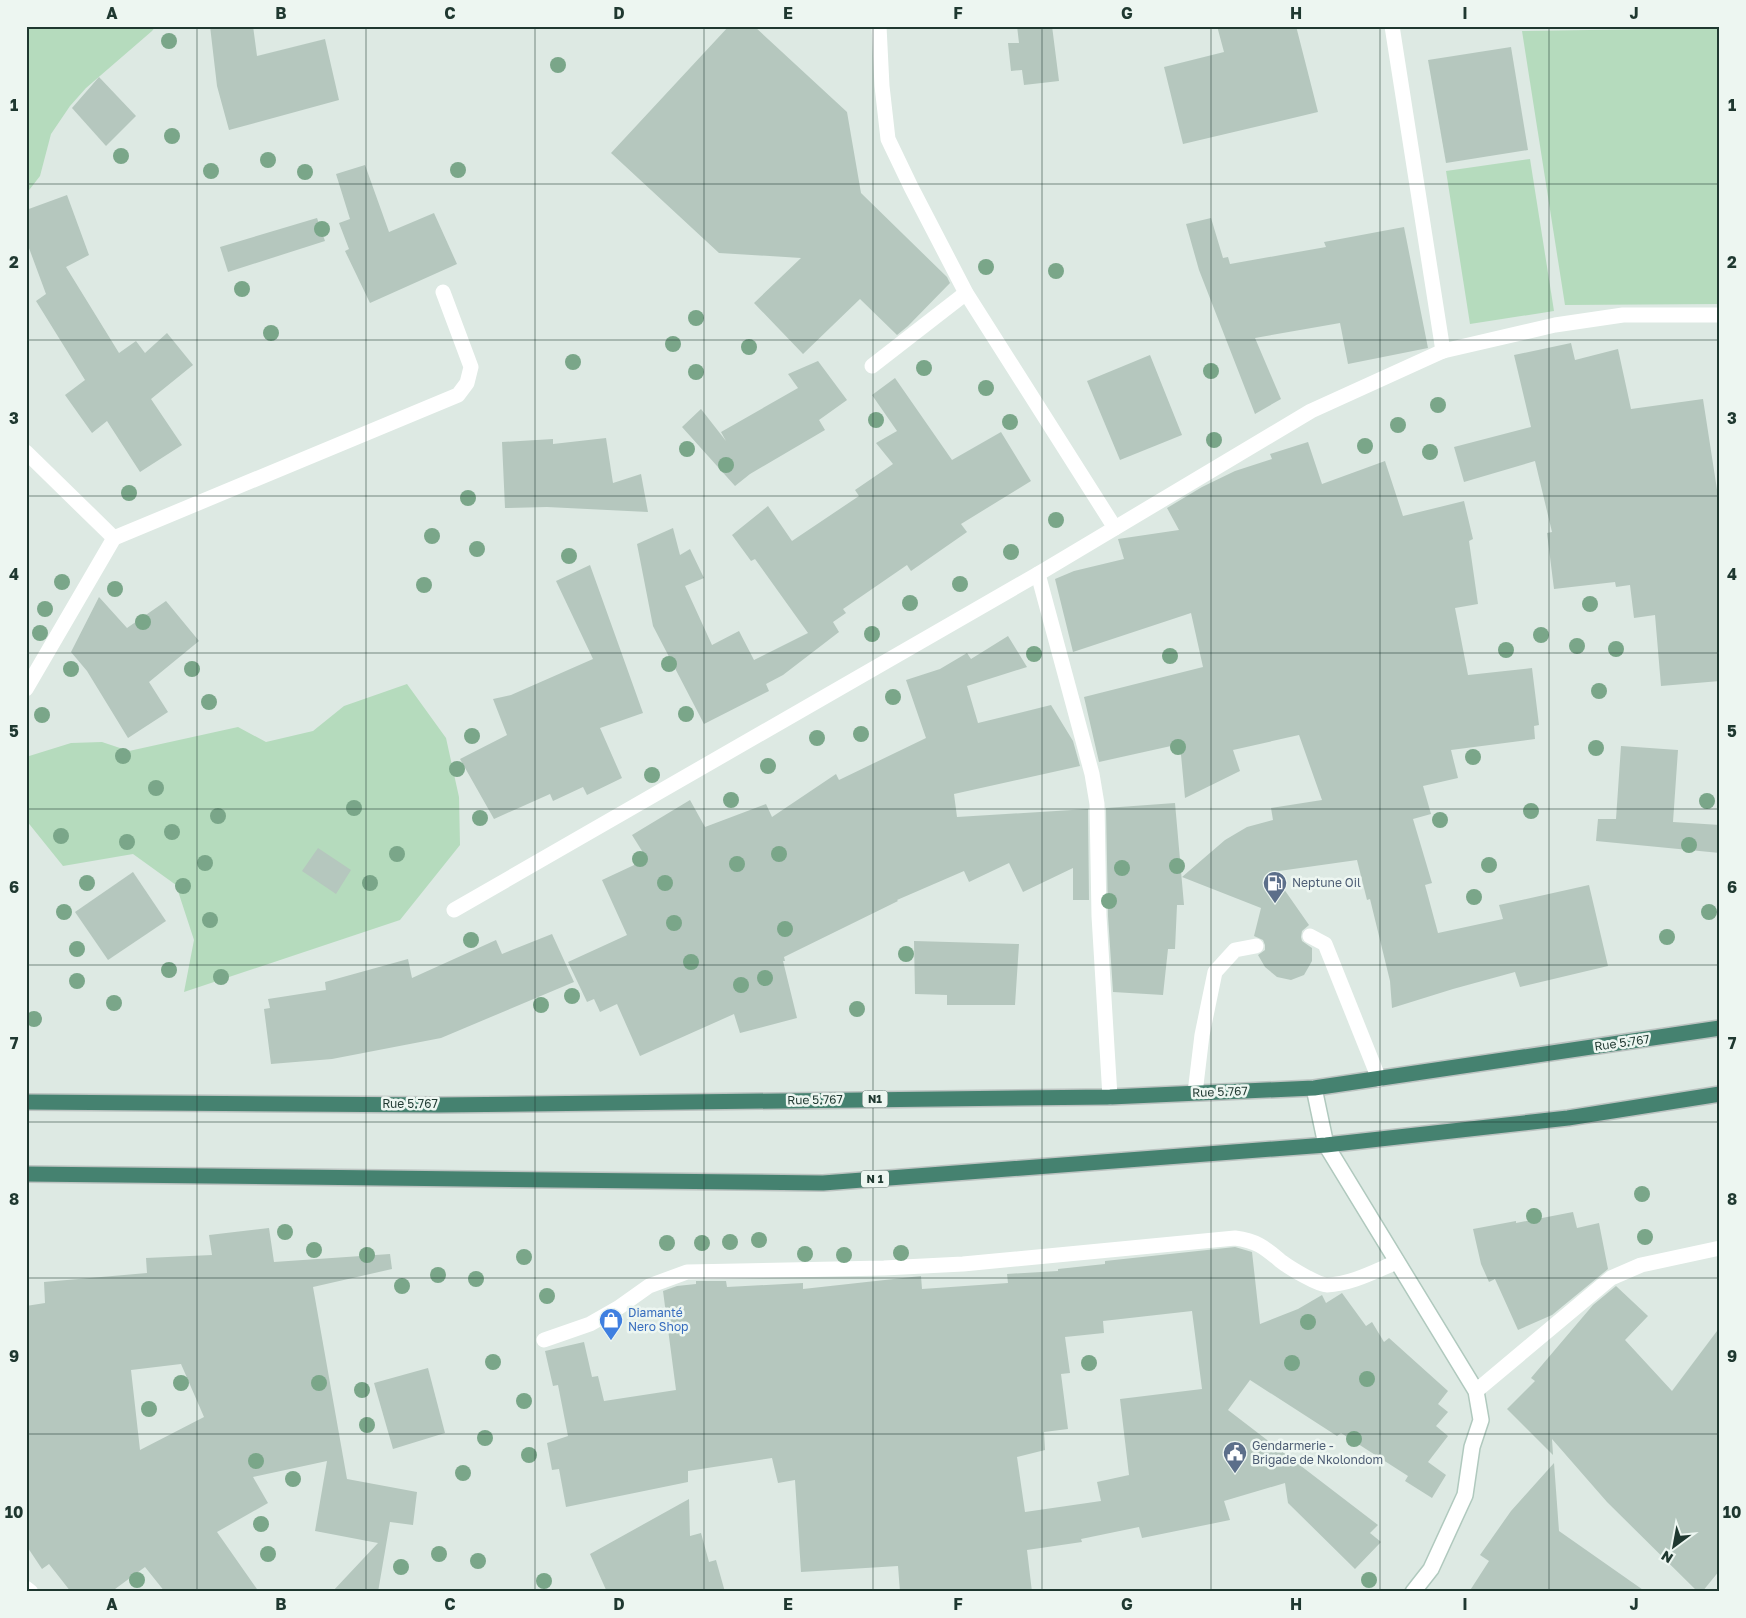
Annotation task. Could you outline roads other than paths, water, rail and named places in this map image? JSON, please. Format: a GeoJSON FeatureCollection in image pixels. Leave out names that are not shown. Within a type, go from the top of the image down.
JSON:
{"type":"FeatureCollection","features":[{"type":"Feature","properties":{"kind":"highway","name":"Rue 5.767"},"geometry":{"type":"LineString","coordinates":[[26,1102],[438,1105],[1110,1097],[1314,1088],[1720,1028]]}},
{"type":"Feature","properties":{"kind":"highway","name":"N 1"},"geometry":{"type":"LineString","coordinates":[[26,1174],[823,1183],[1326,1145],[1568,1118],[1720,1094]]}},
{"type":"Feature","properties":{"kind":"street"},"geometry":{"type":"LineString","coordinates":[[880,26],[882,86],[888,139],[910,187],[966,293],[1115,528]]}},
{"type":"Feature","properties":{"kind":"street"},"geometry":{"type":"LineString","coordinates":[[1392,26],[1443,351]]}},
{"type":"Feature","properties":{"kind":"street"},"geometry":{"type":"LineString","coordinates":[[26,689],[114,538],[458,395],[468,383],[471,367],[443,292]]}},
{"type":"Feature","properties":{"kind":"street"},"geometry":{"type":"LineString","coordinates":[[872,366],[966,293]]}},
{"type":"Feature","properties":{"kind":"street"},"geometry":{"type":"LineString","coordinates":[[454,910],[1038,574],[1311,411],[1443,351],[1555,325],[1623,316],[1720,314]]}},
{"type":"Feature","properties":{"kind":"street"},"geometry":{"type":"LineString","coordinates":[[26,452],[114,538]]}},
{"type":"Feature","properties":{"kind":"street"},"geometry":{"type":"LineString","coordinates":[[1038,574],[1092,774],[1097,804],[1100,916],[1110,1097]]}},
{"type":"Feature","properties":{"kind":"street"},"geometry":{"type":"LineString","coordinates":[[1310,936],[1325,944],[1379,1078]]}},
{"type":"Feature","properties":{"kind":"street"},"geometry":{"type":"LineString","coordinates":[[1195,1093],[1202,1035],[1215,972],[1235,950],[1256,946]]}},
{"type":"Feature","properties":{"kind":"street"},"geometry":{"type":"LineString","coordinates":[[1314,1088],[1326,1145],[1476,1391],[1481,1420],[1472,1447],[1465,1495],[1431,1569],[1413,1592]]}},
{"type":"Feature","properties":{"kind":"street"},"geometry":{"type":"LineString","coordinates":[[544,1340],[590,1324],[618,1308],[649,1286],[687,1272],[884,1268],[963,1264],[1235,1238],[1250,1240],[1262,1246],[1291,1269],[1325,1285],[1357,1279],[1397,1262]]}},
{"type":"Feature","properties":{"kind":"street"},"geometry":{"type":"LineString","coordinates":[[1476,1391],[1611,1278],[1641,1265],[1720,1248]]}},
{"type":"Feature","properties":{"kind":"street"},"geometry":{"type":"LineString","coordinates":[[26,1588],[30,1592]]}},
{"type":"Feature","properties":{"kind":"place","name":"Neptune Oil"},"geometry":{"type":"Point","coordinates":[1275,904]}},
{"type":"Feature","properties":{"kind":"place","name":"Diamanté Nero Shop"},"geometry":{"type":"Point","coordinates":[611,1341]}},
{"type":"Feature","properties":{"kind":"place","name":"Gendarmerie - Brigade de Nkolondom"},"geometry":{"type":"Point","coordinates":[1235,1474]}}]}
